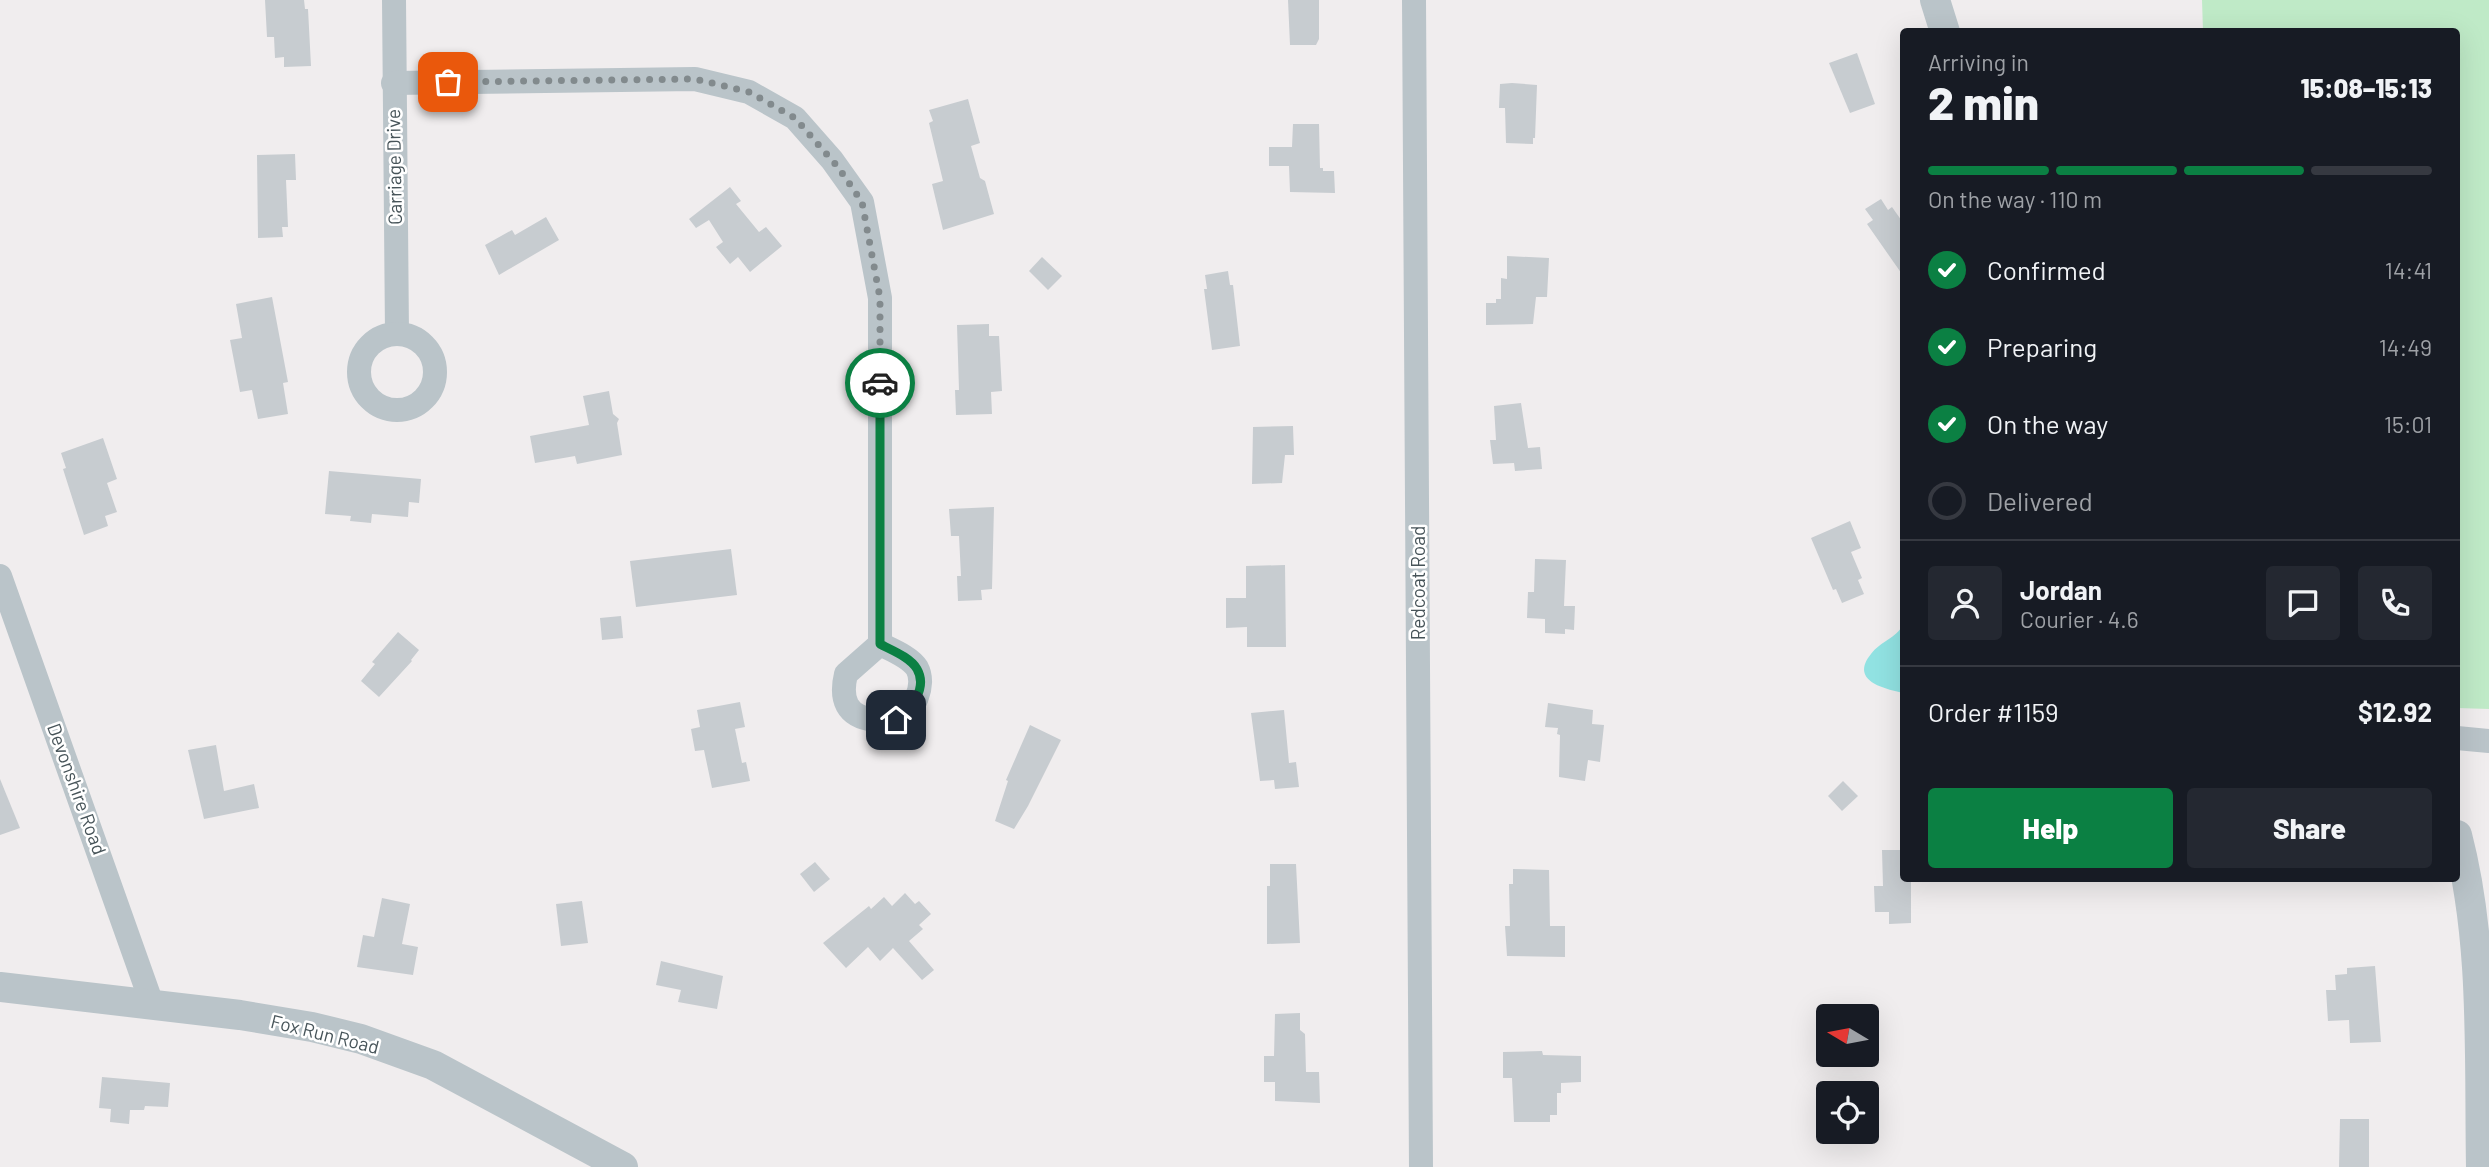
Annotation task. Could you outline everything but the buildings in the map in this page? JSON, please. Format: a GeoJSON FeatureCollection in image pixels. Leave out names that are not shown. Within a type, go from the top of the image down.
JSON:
{"type":"FeatureCollection","features":[{"type":"Feature","properties":{"kind":"street","name":"Carriage Drive"},"geometry":{"type":"LineString","coordinates":[[394,0],[397,334]]}},
{"type":"Feature","properties":{"kind":"street","name":"Redcoat Road"},"geometry":{"type":"LineString","coordinates":[[1414,0],[1421,1167]]}},
{"type":"Feature","properties":{"kind":"street"},"geometry":{"type":"LineString","coordinates":[[1935,0],[1944,28]]}},
{"type":"Feature","properties":{"kind":"street"},"geometry":{"type":"LineString","coordinates":[[393,83],[695,79],[749,92],[795,118],[832,160],[862,202],[880,298],[880,644]]}},
{"type":"Feature","properties":{"kind":"street","name":"Devonshire Road"},"geometry":{"type":"LineString","coordinates":[[0,576],[152,1004]]}},
{"type":"Feature","properties":{"kind":"street"},"geometry":{"type":"LineString","coordinates":[[2460,738],[2489,741]]}},
{"type":"Feature","properties":{"kind":"street"},"geometry":{"type":"LineString","coordinates":[[2460,847],[2468,878],[2477,979],[2481,1167]]}},
{"type":"Feature","properties":{"kind":"street","name":"Fox Run Road"},"geometry":{"type":"LineString","coordinates":[[0,987],[152,1004],[312,1027],[361,1040],[433,1065],[623,1167]]}},
{"type":"Feature","properties":{"kind":"green space"},"geometry":{"type":"Polygon","coordinates":[[[2202,0],[2489,0],[2489,709],[2460,708],[2460,28],[2203,28],[2202,0]]]}},
{"type":"Feature","properties":{"kind":"water"},"geometry":{"type":"Polygon","coordinates":[[[1900,628],[1900,692],[1872,682],[1864,671],[1865,663],[1871,654],[1900,628]]]}},
{"type":"Feature","properties":{"kind":"way so far"},"geometry":{"type":"LineString","coordinates":[[448,82],[695,79],[749,92],[795,118],[838,167],[862,202],[880,298],[880,383]]}},
{"type":"Feature","properties":{"kind":"route"},"geometry":{"type":"LineString","coordinates":[[880,383],[880,644],[903,656],[917,668],[920,684],[917,699],[906,713],[896,720]]}}]}
